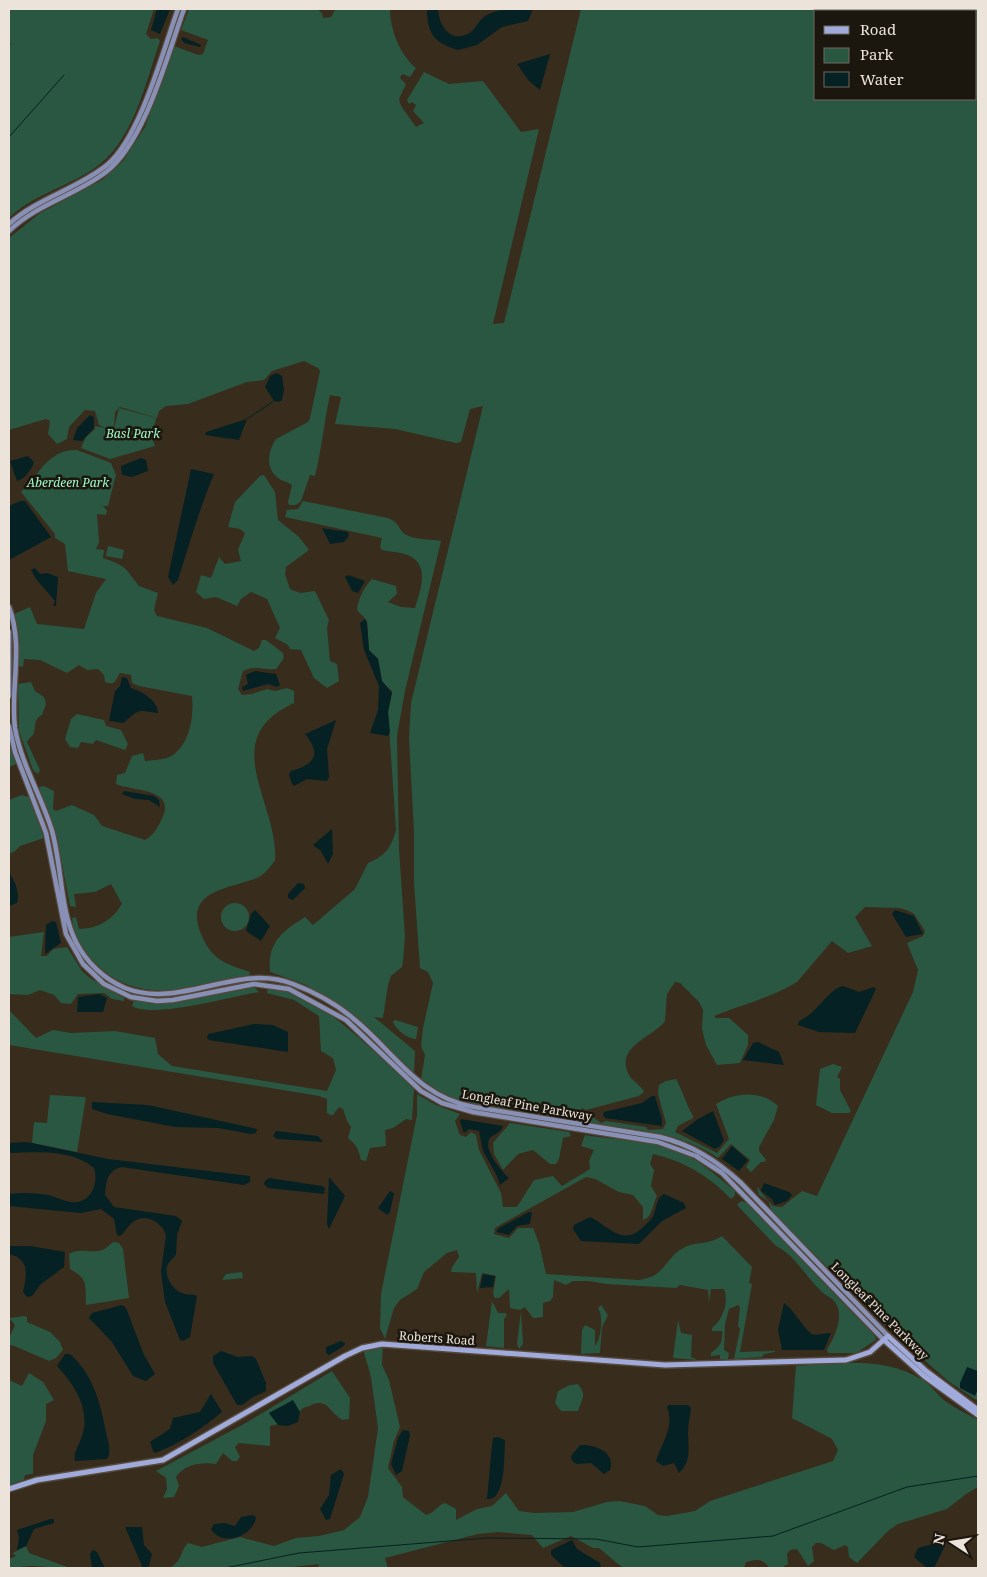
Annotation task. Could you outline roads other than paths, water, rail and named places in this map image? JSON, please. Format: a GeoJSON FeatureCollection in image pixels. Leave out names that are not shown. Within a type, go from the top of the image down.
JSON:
{"type":"FeatureCollection","features":[{"type":"Feature","properties":{"kind":"main road"},"geometry":{"type":"LineString","coordinates":[[9,228],[30,208],[91,176],[108,164],[123,148],[135,127],[178,9]]}},
{"type":"Feature","properties":{"kind":"main road"},"geometry":{"type":"LineString","coordinates":[[9,228],[30,214],[105,173],[127,151],[140,126],[184,9]]}},
{"type":"Feature","properties":{"kind":"main road","name":"Longleaf Pine Parkway"},"geometry":{"type":"LineString","coordinates":[[9,607],[16,643],[16,730],[52,831],[72,932],[81,951],[93,966],[107,978],[124,988],[157,995],[172,994],[253,978],[289,982],[308,990],[356,1021],[424,1087],[451,1101],[474,1109]]}},
{"type":"Feature","properties":{"kind":"main road"},"geometry":{"type":"LineString","coordinates":[[9,632],[9,696]]}},
{"type":"Feature","properties":{"kind":"main road","name":"Longleaf Pine Parkway"},"geometry":{"type":"LineString","coordinates":[[9,726],[15,752],[46,833],[66,934],[76,955],[97,979],[122,994],[157,1001],[173,1000],[254,984],[289,989],[336,1014],[358,1030],[421,1092],[442,1103],[658,1142],[696,1156],[722,1173],[924,1376],[978,1415]]}},
{"type":"Feature","properties":{"kind":"main road","name":"Longleaf Pine Parkway"},"geometry":{"type":"LineString","coordinates":[[886,1338],[978,1410]]}},
{"type":"Feature","properties":{"kind":"main road","name":"Roberts Road"},"geometry":{"type":"LineString","coordinates":[[9,1489],[37,1480],[128,1468],[164,1460],[345,1356],[375,1345],[672,1366],[846,1360],[864,1355],[886,1338]]}},
{"type":"Feature","properties":{"kind":"water"},"geometry":{"type":"Polygon","coordinates":[[[157,9],[170,9],[160,34],[151,30],[157,9]]]}},
{"type":"Feature","properties":{"kind":"water"},"geometry":{"type":"Polygon","coordinates":[[[427,9],[438,9],[441,22],[447,32],[458,36],[471,32],[482,19],[492,12],[510,9],[533,9],[528,21],[502,27],[477,45],[458,50],[443,44],[430,31],[427,9]]]}},
{"type":"Feature","properties":{"kind":"water"},"geometry":{"type":"Polygon","coordinates":[[[183,37],[201,45],[200,47],[184,43],[181,39],[183,37]]]}},
{"type":"Feature","properties":{"kind":"water"},"geometry":{"type":"Polygon","coordinates":[[[550,54],[540,90],[529,81],[517,64],[550,54]]]}},
{"type":"Feature","properties":{"kind":"water"},"geometry":{"type":"Polygon","coordinates":[[[277,373],[282,376],[284,390],[282,400],[279,402],[274,401],[265,387],[270,376],[277,373]]]}},
{"type":"Feature","properties":{"kind":"water"},"geometry":{"type":"Polygon","coordinates":[[[90,415],[94,417],[94,428],[82,441],[73,440],[77,428],[90,415]]]}},
{"type":"Feature","properties":{"kind":"water"},"geometry":{"type":"Polygon","coordinates":[[[247,419],[239,440],[205,435],[206,432],[247,419]]]}},
{"type":"Feature","properties":{"kind":"water"},"geometry":{"type":"Polygon","coordinates":[[[28,456],[34,462],[33,465],[25,476],[17,481],[10,461],[28,456]]]}},
{"type":"Feature","properties":{"kind":"water"},"geometry":{"type":"Polygon","coordinates":[[[141,458],[146,460],[148,471],[132,477],[122,475],[121,466],[141,458]]]}},
{"type":"Feature","properties":{"kind":"water"},"geometry":{"type":"Polygon","coordinates":[[[191,469],[214,474],[199,513],[178,580],[173,585],[168,577],[191,469]]]}},
{"type":"Feature","properties":{"kind":"water"},"geometry":{"type":"Polygon","coordinates":[[[25,501],[51,537],[9,560],[9,506],[25,501]]]}},
{"type":"Feature","properties":{"kind":"water"},"geometry":{"type":"Polygon","coordinates":[[[322,528],[348,532],[349,536],[344,542],[330,544],[322,528]]]}},
{"type":"Feature","properties":{"kind":"water"},"geometry":{"type":"Polygon","coordinates":[[[35,568],[40,574],[47,573],[58,577],[56,606],[53,606],[55,601],[36,579],[31,570],[35,568]]]}},
{"type":"Feature","properties":{"kind":"water"},"geometry":{"type":"Polygon","coordinates":[[[348,575],[365,581],[358,593],[352,591],[345,577],[348,575]]]}},
{"type":"Feature","properties":{"kind":"water"},"geometry":{"type":"Polygon","coordinates":[[[365,619],[369,650],[378,659],[382,681],[392,693],[388,712],[390,732],[388,736],[370,733],[378,710],[379,686],[364,650],[360,623],[365,619]]]}},
{"type":"Feature","properties":{"kind":"water"},"geometry":{"type":"Polygon","coordinates":[[[255,671],[276,674],[280,685],[277,687],[268,684],[243,691],[242,687],[248,684],[246,675],[255,671]]]}},
{"type":"Feature","properties":{"kind":"water"},"geometry":{"type":"Polygon","coordinates":[[[122,677],[127,678],[131,688],[140,691],[155,704],[158,713],[140,711],[133,714],[124,723],[109,721],[115,691],[120,686],[122,677]]]}},
{"type":"Feature","properties":{"kind":"water"},"geometry":{"type":"Polygon","coordinates":[[[336,720],[327,749],[329,777],[327,781],[307,779],[294,786],[289,774],[291,771],[306,765],[313,758],[313,748],[305,734],[336,720]]]}},
{"type":"Feature","properties":{"kind":"water"},"geometry":{"type":"Polygon","coordinates":[[[124,791],[154,796],[159,800],[160,807],[149,800],[135,799],[122,794],[124,791]]]}},
{"type":"Feature","properties":{"kind":"water"},"geometry":{"type":"Polygon","coordinates":[[[332,829],[333,854],[328,864],[321,851],[313,845],[332,829]]]}},
{"type":"Feature","properties":{"kind":"water"},"geometry":{"type":"Polygon","coordinates":[[[9,872],[15,883],[18,895],[17,903],[9,906],[9,872]]]}},
{"type":"Feature","properties":{"kind":"water"},"geometry":{"type":"Polygon","coordinates":[[[298,883],[304,884],[305,888],[293,900],[288,898],[288,894],[298,883]]]}},
{"type":"Feature","properties":{"kind":"water"},"geometry":{"type":"Polygon","coordinates":[[[255,910],[270,926],[261,941],[246,931],[251,914],[255,910]]]}},
{"type":"Feature","properties":{"kind":"water"},"geometry":{"type":"Polygon","coordinates":[[[895,910],[914,916],[923,934],[906,937],[892,914],[895,910]]]}},
{"type":"Feature","properties":{"kind":"water"},"geometry":{"type":"Polygon","coordinates":[[[52,921],[56,922],[61,943],[45,954],[46,925],[52,921]]]}},
{"type":"Feature","properties":{"kind":"water"},"geometry":{"type":"Polygon","coordinates":[[[843,986],[859,992],[874,987],[876,989],[855,1033],[819,1032],[798,1025],[799,1021],[812,1013],[832,992],[843,986]]]}},
{"type":"Feature","properties":{"kind":"water"},"geometry":{"type":"Polygon","coordinates":[[[99,994],[107,998],[103,1012],[77,1012],[78,997],[99,994]]]}},
{"type":"Feature","properties":{"kind":"water"},"geometry":{"type":"Polygon","coordinates":[[[254,1024],[273,1025],[288,1032],[288,1052],[209,1040],[207,1038],[208,1034],[254,1024]]]}},
{"type":"Feature","properties":{"kind":"water"},"geometry":{"type":"Polygon","coordinates":[[[758,1042],[779,1052],[784,1065],[743,1060],[753,1043],[758,1042]]]}},
{"type":"Feature","properties":{"kind":"water"},"geometry":{"type":"Polygon","coordinates":[[[655,1096],[662,1119],[662,1126],[605,1118],[603,1115],[604,1112],[642,1103],[655,1096]]]}},
{"type":"Feature","properties":{"kind":"water"},"geometry":{"type":"Polygon","coordinates":[[[92,1102],[148,1105],[257,1129],[256,1133],[251,1134],[218,1128],[175,1127],[107,1114],[92,1109],[92,1102]]]}},
{"type":"Feature","properties":{"kind":"water"},"geometry":{"type":"Polygon","coordinates":[[[713,1111],[724,1140],[715,1149],[682,1131],[713,1111]]]}},
{"type":"Feature","properties":{"kind":"water"},"geometry":{"type":"Polygon","coordinates":[[[461,1119],[503,1126],[500,1131],[490,1138],[488,1145],[494,1161],[509,1178],[500,1185],[483,1151],[479,1131],[469,1129],[464,1133],[460,1122],[461,1119]]]}},
{"type":"Feature","properties":{"kind":"water"},"geometry":{"type":"Polygon","coordinates":[[[276,1131],[318,1136],[323,1142],[277,1139],[273,1136],[276,1131]]]}},
{"type":"Feature","properties":{"kind":"water"},"geometry":{"type":"Polygon","coordinates":[[[27,1142],[108,1159],[250,1176],[250,1182],[244,1185],[122,1167],[113,1171],[108,1177],[105,1195],[114,1207],[176,1216],[182,1221],[177,1235],[176,1255],[168,1264],[167,1272],[169,1281],[175,1289],[184,1294],[197,1296],[190,1337],[183,1341],[180,1340],[165,1302],[161,1271],[166,1235],[157,1223],[148,1219],[138,1219],[120,1236],[117,1235],[114,1219],[101,1209],[81,1213],[9,1206],[9,1194],[33,1193],[78,1202],[88,1197],[94,1188],[94,1168],[85,1162],[53,1153],[9,1153],[9,1143],[27,1142]]]}},
{"type":"Feature","properties":{"kind":"water"},"geometry":{"type":"Polygon","coordinates":[[[732,1146],[748,1160],[739,1171],[722,1159],[732,1146]]]}},
{"type":"Feature","properties":{"kind":"water"},"geometry":{"type":"Polygon","coordinates":[[[329,1177],[345,1196],[329,1229],[327,1224],[329,1177]]]}},
{"type":"Feature","properties":{"kind":"water"},"geometry":{"type":"Polygon","coordinates":[[[269,1178],[322,1186],[325,1188],[324,1194],[268,1188],[264,1184],[269,1178]]]}},
{"type":"Feature","properties":{"kind":"water"},"geometry":{"type":"Polygon","coordinates":[[[764,1183],[789,1192],[792,1195],[787,1201],[775,1205],[772,1199],[761,1191],[764,1183]]]}},
{"type":"Feature","properties":{"kind":"water"},"geometry":{"type":"Polygon","coordinates":[[[390,1191],[394,1193],[390,1212],[387,1215],[378,1208],[390,1191]]]}},
{"type":"Feature","properties":{"kind":"water"},"geometry":{"type":"Polygon","coordinates":[[[664,1194],[684,1203],[686,1208],[662,1221],[639,1244],[581,1241],[573,1229],[574,1225],[590,1217],[621,1235],[634,1234],[652,1218],[658,1200],[664,1194]]]}},
{"type":"Feature","properties":{"kind":"water"},"geometry":{"type":"Polygon","coordinates":[[[532,1212],[530,1224],[517,1226],[509,1235],[496,1232],[499,1228],[532,1212]]]}},
{"type":"Feature","properties":{"kind":"water"},"geometry":{"type":"Polygon","coordinates":[[[9,1246],[30,1246],[65,1252],[64,1267],[41,1284],[32,1296],[27,1297],[23,1292],[26,1274],[24,1264],[16,1256],[9,1254],[9,1246]]]}},
{"type":"Feature","properties":{"kind":"water"},"geometry":{"type":"Polygon","coordinates":[[[483,1274],[495,1276],[493,1287],[480,1288],[483,1274]]]}},
{"type":"Feature","properties":{"kind":"water"},"geometry":{"type":"Polygon","coordinates":[[[784,1303],[813,1335],[831,1333],[824,1350],[782,1350],[778,1330],[784,1303]]]}},
{"type":"Feature","properties":{"kind":"water"},"geometry":{"type":"Polygon","coordinates":[[[122,1305],[126,1308],[144,1355],[155,1374],[146,1381],[133,1376],[112,1342],[89,1318],[92,1313],[122,1305]]]}},
{"type":"Feature","properties":{"kind":"water"},"geometry":{"type":"Polygon","coordinates":[[[341,1341],[345,1343],[344,1346],[329,1355],[326,1353],[326,1347],[341,1341]]]}},
{"type":"Feature","properties":{"kind":"water"},"geometry":{"type":"Polygon","coordinates":[[[221,1351],[238,1357],[252,1356],[256,1359],[266,1383],[266,1391],[242,1405],[237,1405],[213,1363],[213,1356],[221,1351]]]}},
{"type":"Feature","properties":{"kind":"water"},"geometry":{"type":"Polygon","coordinates":[[[65,1354],[70,1354],[79,1363],[96,1392],[109,1445],[107,1459],[75,1461],[75,1454],[84,1426],[84,1416],[83,1407],[75,1389],[57,1366],[65,1354]]]}},
{"type":"Feature","properties":{"kind":"water"},"geometry":{"type":"Polygon","coordinates":[[[967,1367],[978,1371],[978,1389],[975,1396],[960,1388],[960,1383],[967,1367]]]}},
{"type":"Feature","properties":{"kind":"water"},"geometry":{"type":"Polygon","coordinates":[[[211,1394],[222,1412],[190,1435],[155,1453],[150,1442],[170,1429],[173,1418],[200,1412],[211,1394]]]}},
{"type":"Feature","properties":{"kind":"water"},"geometry":{"type":"Polygon","coordinates":[[[293,1400],[300,1412],[298,1422],[288,1426],[278,1425],[269,1413],[293,1400]]]}},
{"type":"Feature","properties":{"kind":"water"},"geometry":{"type":"Polygon","coordinates":[[[669,1405],[688,1405],[691,1408],[688,1429],[688,1459],[679,1473],[674,1463],[663,1466],[656,1461],[669,1428],[670,1421],[667,1407],[669,1405]]]}},
{"type":"Feature","properties":{"kind":"water"},"geometry":{"type":"Polygon","coordinates":[[[403,1430],[409,1431],[410,1435],[402,1471],[396,1475],[391,1464],[398,1438],[403,1430]]]}},
{"type":"Feature","properties":{"kind":"water"},"geometry":{"type":"Polygon","coordinates":[[[498,1437],[505,1440],[503,1476],[498,1493],[493,1498],[487,1499],[493,1438],[498,1437]]]}},
{"type":"Feature","properties":{"kind":"water"},"geometry":{"type":"Polygon","coordinates":[[[580,1445],[592,1446],[603,1450],[610,1458],[610,1470],[604,1474],[591,1463],[577,1464],[572,1461],[571,1456],[580,1445]]]}},
{"type":"Feature","properties":{"kind":"water"},"geometry":{"type":"Polygon","coordinates":[[[341,1469],[344,1474],[330,1519],[326,1520],[320,1509],[329,1495],[331,1475],[341,1469]]]}},
{"type":"Feature","properties":{"kind":"water"},"geometry":{"type":"Polygon","coordinates":[[[253,1515],[256,1517],[250,1530],[237,1537],[230,1539],[222,1538],[211,1529],[214,1524],[225,1523],[235,1526],[241,1517],[253,1515]]]}},
{"type":"Feature","properties":{"kind":"water"},"geometry":{"type":"Polygon","coordinates":[[[54,1519],[54,1523],[34,1529],[26,1546],[17,1550],[19,1538],[17,1530],[54,1519]]]}},
{"type":"Feature","properties":{"kind":"water"},"geometry":{"type":"Polygon","coordinates":[[[125,1527],[142,1527],[144,1545],[152,1554],[149,1566],[143,1568],[125,1527]]]}},
{"type":"Feature","properties":{"kind":"water"},"geometry":{"type":"Polygon","coordinates":[[[572,1540],[577,1549],[600,1563],[601,1568],[565,1568],[551,1555],[551,1550],[572,1540]]]}},
{"type":"Feature","properties":{"kind":"water"},"geometry":{"type":"Polygon","coordinates":[[[933,1544],[942,1545],[944,1548],[934,1568],[927,1568],[914,1557],[918,1548],[933,1544]]]}},
{"type":"Feature","properties":{"kind":"water"},"geometry":{"type":"Polygon","coordinates":[[[93,1550],[97,1552],[105,1568],[92,1568],[90,1554],[93,1550]]]}},
{"type":"Feature","properties":{"kind":"waterway"},"geometry":{"type":"LineString","coordinates":[[9,137],[64,75]]}},
{"type":"Feature","properties":{"kind":"waterway"},"geometry":{"type":"LineString","coordinates":[[247,419],[274,401]]}},
{"type":"Feature","properties":{"kind":"waterway"},"geometry":{"type":"LineString","coordinates":[[225,1568],[299,1553],[487,1538],[596,1539],[638,1547],[773,1536],[907,1487],[978,1476]]}},
{"type":"Feature","properties":{"kind":"park label","name":"Basl Park"},"geometry":{"type":"Point","coordinates":[133,433]}},
{"type":"Feature","properties":{"kind":"park label","name":"Aberdeen Park"},"geometry":{"type":"Point","coordinates":[68,482]}}]}
